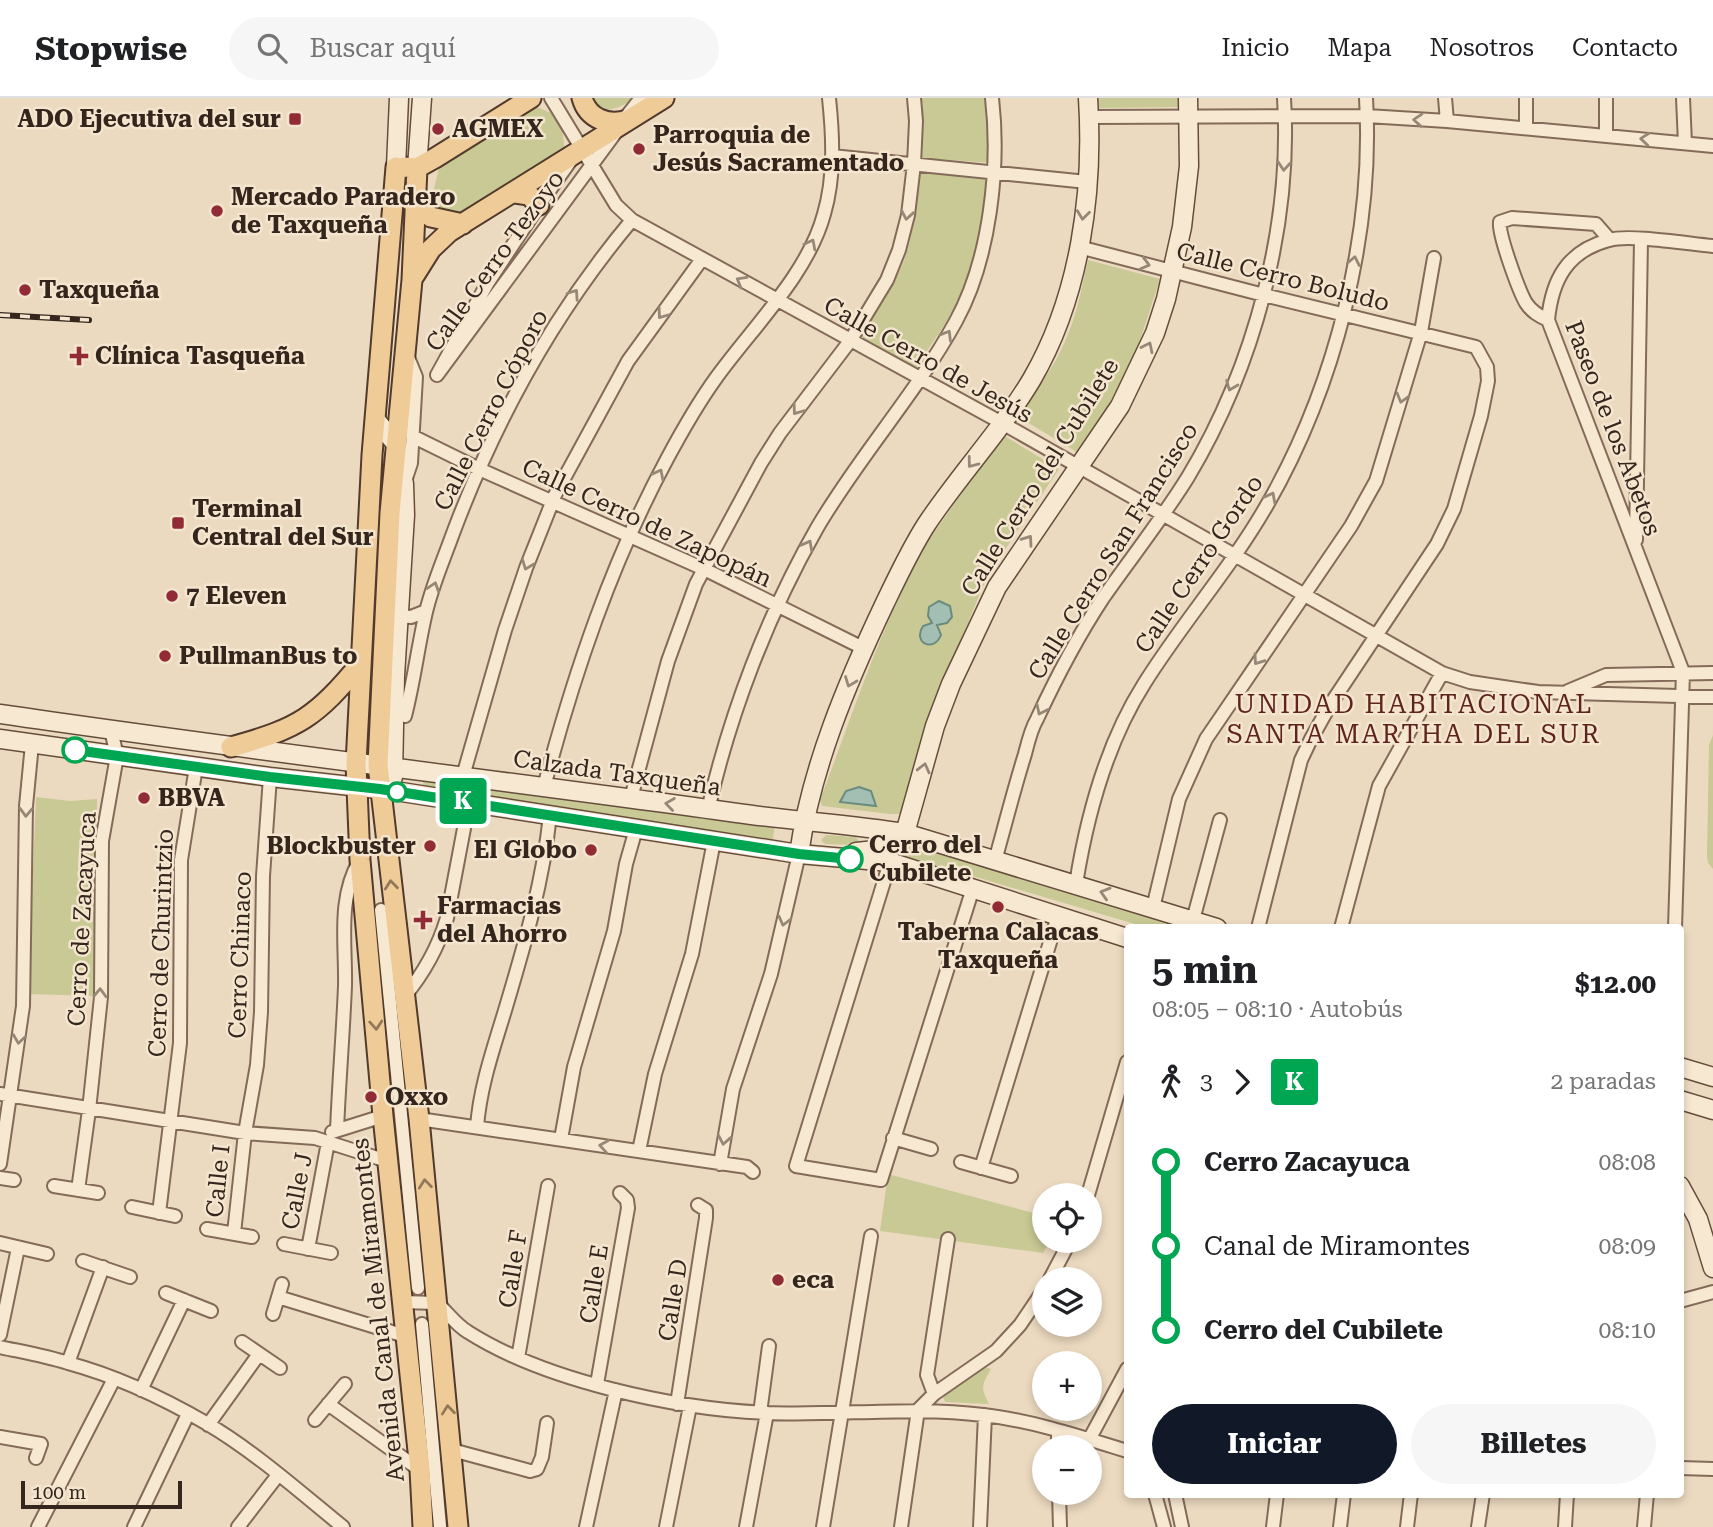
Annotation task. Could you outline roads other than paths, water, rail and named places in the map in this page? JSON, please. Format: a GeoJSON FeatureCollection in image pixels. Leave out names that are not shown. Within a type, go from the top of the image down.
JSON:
{"type":"FeatureCollection","features":[{"type":"Feature","properties":{"kind":"main road","name":"Avenida Canal de Miramontes"},"geometry":{"type":"LineString","coordinates":[[398,98],[396,167],[375,419],[356,764],[360,860],[387,1161],[420,1471],[423,1527]]}},
{"type":"Feature","properties":{"kind":"main road"},"geometry":{"type":"LineString","coordinates":[[385,766],[395,677],[405,515],[405,351],[412,280],[422,98]]}},
{"type":"Feature","properties":{"kind":"main road"},"geometry":{"type":"LineString","coordinates":[[463,224],[438,220],[416,207],[405,192],[396,167],[417,168],[531,98]]}},
{"type":"Feature","properties":{"kind":"main road"},"geometry":{"type":"LineString","coordinates":[[582,98],[589,113],[602,121],[617,123],[631,119]]}},
{"type":"Feature","properties":{"kind":"main road"},"geometry":{"type":"LineString","coordinates":[[412,280],[439,241],[664,98]]}},
{"type":"Feature","properties":{"kind":"main road"},"geometry":{"type":"LineString","coordinates":[[905,833],[876,850],[808,855],[804,822],[840,707],[863,648],[925,526],[1002,423],[1031,380],[1055,335],[1080,247],[1087,182],[1088,98]]}},
{"type":"Feature","properties":{"kind":"main road","name":"Calle Cerro del Cubilete"},"geometry":{"type":"LineString","coordinates":[[905,833],[935,726],[972,637],[997,587],[1120,406],[1155,333],[1182,227],[1189,166],[1188,98]]}},
{"type":"Feature","properties":{"kind":"main road"},"geometry":{"type":"LineString","coordinates":[[516,193],[529,195],[538,205]]}},
{"type":"Feature","properties":{"kind":"main road"},"geometry":{"type":"LineString","coordinates":[[375,419],[404,440]]}},
{"type":"Feature","properties":{"kind":"main road"},"geometry":{"type":"LineString","coordinates":[[404,440],[390,513],[385,766],[404,997],[419,1119],[458,1527]]}},
{"type":"Feature","properties":{"kind":"main road"},"geometry":{"type":"LineString","coordinates":[[231,747],[285,731],[314,714],[361,663]]}},
{"type":"Feature","properties":{"kind":"main road","name":"Calzada Taxqueña"},"geometry":{"type":"LineString","coordinates":[[0,714],[356,764],[631,798],[710,802],[804,822],[854,825],[905,833],[1205,924]]}},
{"type":"Feature","properties":{"kind":"main road","name":"Calzada Taxqueña"},"geometry":{"type":"LineString","coordinates":[[0,739],[270,777],[388,790],[808,855],[890,862],[1124,937]]}},
{"type":"Feature","properties":{"kind":"main road"},"geometry":{"type":"LineString","coordinates":[[1684,1069],[1713,1077]]}},
{"type":"Feature","properties":{"kind":"main road"},"geometry":{"type":"LineString","coordinates":[[1684,1101],[1713,1110]]}},
{"type":"Feature","properties":{"kind":"main road"},"geometry":{"type":"LineString","coordinates":[[1684,1193],[1698,1219],[1713,1268]]}},
{"type":"Feature","properties":{"kind":"street","name":"Calle Cerro de Jesús"},"geometry":{"type":"LineString","coordinates":[[551,98],[579,153],[616,205],[632,220],[1002,423],[1442,673],[1506,689],[1713,697]]}},
{"type":"Feature","properties":{"kind":"street","name":"Calle Cerro Tezoyo"},"geometry":{"type":"LineString","coordinates":[[579,153],[538,205],[487,284],[437,375],[641,98]]}},
{"type":"Feature","properties":{"kind":"street"},"geometry":{"type":"LineString","coordinates":[[544,787],[561,723],[593,625],[628,535],[690,419],[715,379],[797,270],[817,233],[824,214],[832,156],[829,98]]}},
{"type":"Feature","properties":{"kind":"street"},"geometry":{"type":"LineString","coordinates":[[631,798],[668,661],[704,569],[780,433],[849,341],[887,280],[899,250],[908,215],[914,164],[914,98]]}},
{"type":"Feature","properties":{"kind":"street"},"geometry":{"type":"LineString","coordinates":[[710,802],[744,691],[778,606],[818,527],[849,478],[920,379],[957,318],[973,278],[987,229],[995,125],[992,98]]}},
{"type":"Feature","properties":{"kind":"street","name":"Calle Cerro San Francisco"},"geometry":{"type":"LineString","coordinates":[[995,861],[1012,794],[1035,722],[1054,683],[1101,601],[1189,475],[1221,412],[1250,338],[1264,295],[1282,197],[1286,146],[1284,98]]}},
{"type":"Feature","properties":{"kind":"street","name":"Calle Cerro Gordo"},"geometry":{"type":"LineString","coordinates":[[1076,884],[1089,819],[1115,740],[1142,687],[1185,622],[1235,556],[1267,505],[1292,458],[1316,400],[1343,314],[1361,221],[1366,98]]}},
{"type":"Feature","properties":{"kind":"street"},"geometry":{"type":"LineString","coordinates":[[1445,98],[1447,121]]}},
{"type":"Feature","properties":{"kind":"street"},"geometry":{"type":"LineString","coordinates":[[1526,98],[1526,128]]}},
{"type":"Feature","properties":{"kind":"street"},"geometry":{"type":"LineString","coordinates":[[1606,98],[1606,136]]}},
{"type":"Feature","properties":{"kind":"street"},"geometry":{"type":"LineString","coordinates":[[1684,98],[1685,143]]}},
{"type":"Feature","properties":{"kind":"street"},"geometry":{"type":"LineString","coordinates":[[1089,117],[1367,116],[1713,146]]}},
{"type":"Feature","properties":{"kind":"street"},"geometry":{"type":"LineString","coordinates":[[832,156],[1087,182]]}},
{"type":"Feature","properties":{"kind":"street"},"geometry":{"type":"LineString","coordinates":[[1548,320],[1535,315],[1525,302],[1500,235],[1500,222],[1512,218],[1596,224],[1610,240]]}},
{"type":"Feature","properties":{"kind":"street","name":"Calle Cerro Cóporo"},"geometry":{"type":"LineString","coordinates":[[405,716],[415,678],[426,611],[479,469],[570,299],[632,220]]}},
{"type":"Feature","properties":{"kind":"street","name":"Paseo de los Abetos"},"geometry":{"type":"LineString","coordinates":[[1683,672],[1548,320],[1553,289],[1567,265],[1580,254],[1610,240],[1713,246]]}},
{"type":"Feature","properties":{"kind":"street"},"geometry":{"type":"LineString","coordinates":[[1636,547],[1641,240]]}},
{"type":"Feature","properties":{"kind":"street","name":"Calle Cerro Boludo"},"geometry":{"type":"LineString","coordinates":[[1080,247],[1476,347],[1487,367],[1488,381],[1481,416],[1454,509],[1437,544],[1376,636]]}},
{"type":"Feature","properties":{"kind":"street"},"geometry":{"type":"LineString","coordinates":[[1153,908],[1179,799],[1206,739],[1351,526],[1376,481],[1421,332],[1434,258]]}},
{"type":"Feature","properties":{"kind":"street"},"geometry":{"type":"LineString","coordinates":[[463,776],[505,630],[526,568],[553,502],[628,361],[702,259]]}},
{"type":"Feature","properties":{"kind":"street","name":"Calle Cerro de Zapopán"},"geometry":{"type":"LineString","coordinates":[[404,440],[479,469],[704,569],[863,648]]}},
{"type":"Feature","properties":{"kind":"street"},"geometry":{"type":"LineString","coordinates":[[390,513],[404,484]]}},
{"type":"Feature","properties":{"kind":"street"},"geometry":{"type":"LineString","coordinates":[[399,616],[411,617],[426,611]]}},
{"type":"Feature","properties":{"kind":"street"},"geometry":{"type":"LineString","coordinates":[[1259,924],[1301,760],[1330,705],[1376,636]]}},
{"type":"Feature","properties":{"kind":"street"},"geometry":{"type":"LineString","coordinates":[[1675,924],[1683,672]]}},
{"type":"Feature","properties":{"kind":"street"},"geometry":{"type":"LineString","coordinates":[[1342,924],[1379,786],[1442,673]]}},
{"type":"Feature","properties":{"kind":"street","name":"Calle Cerro de Jesús"},"geometry":{"type":"LineString","coordinates":[[1565,692],[1606,675],[1713,673]]}},
{"type":"Feature","properties":{"kind":"street"},"geometry":{"type":"LineString","coordinates":[[395,677],[415,678]]}},
{"type":"Feature","properties":{"kind":"street","name":"Cerro de Zacayuca"},"geometry":{"type":"LineString","coordinates":[[78,1190],[101,997],[102,841],[117,756],[111,730]]}},
{"type":"Feature","properties":{"kind":"street"},"geometry":{"type":"LineString","coordinates":[[0,1164],[5,1096],[23,1006],[26,806],[32,744]]}},
{"type":"Feature","properties":{"kind":"street","name":"Cerro de Churintzio"},"geometry":{"type":"LineString","coordinates":[[159,1213],[180,1043],[181,860],[196,767]]}},
{"type":"Feature","properties":{"kind":"street","name":"Cerro Chinaco"},"geometry":{"type":"LineString","coordinates":[[245,1133],[257,1065],[261,1012],[263,876],[270,777]]}},
{"type":"Feature","properties":{"kind":"street"},"geometry":{"type":"LineString","coordinates":[[404,997],[430,960],[445,925],[469,802]]}},
{"type":"Feature","properties":{"kind":"street"},"geometry":{"type":"LineString","coordinates":[[477,1127],[489,1063],[535,909],[550,815]]}},
{"type":"Feature","properties":{"kind":"street"},"geometry":{"type":"LineString","coordinates":[[1193,920],[1220,820]]}},
{"type":"Feature","properties":{"kind":"street"},"geometry":{"type":"LineString","coordinates":[[561,1139],[574,1067],[614,931],[626,864],[636,829]]}},
{"type":"Feature","properties":{"kind":"street"},"geometry":{"type":"LineString","coordinates":[[639,1151],[655,1074],[692,954],[714,841]]}},
{"type":"Feature","properties":{"kind":"street"},"geometry":{"type":"LineString","coordinates":[[720,1164],[733,1088],[808,855]]}},
{"type":"Feature","properties":{"kind":"street"},"geometry":{"type":"LineString","coordinates":[[337,1130],[345,986],[345,892],[351,874],[360,860]]}},
{"type":"Feature","properties":{"kind":"street"},"geometry":{"type":"LineString","coordinates":[[890,862],[796,1166],[881,1180],[973,888]]}},
{"type":"Feature","properties":{"kind":"street"},"geometry":{"type":"LineString","coordinates":[[381,910],[418,1288]]}},
{"type":"Feature","properties":{"kind":"street"},"geometry":{"type":"LineString","coordinates":[[981,1168],[1058,916]]}},
{"type":"Feature","properties":{"kind":"street"},"geometry":{"type":"LineString","coordinates":[[345,986],[373,985]]}},
{"type":"Feature","properties":{"kind":"street"},"geometry":{"type":"LineString","coordinates":[[1093,1183],[1124,1073]]}},
{"type":"Feature","properties":{"kind":"street"},"geometry":{"type":"LineString","coordinates":[[5,1096],[245,1133],[322,1140],[387,1161]]}},
{"type":"Feature","properties":{"kind":"street"},"geometry":{"type":"LineString","coordinates":[[322,1140],[337,1130],[383,1116]]}},
{"type":"Feature","properties":{"kind":"street"},"geometry":{"type":"LineString","coordinates":[[419,1119],[747,1167],[753,1172]]}},
{"type":"Feature","properties":{"kind":"street","name":"Calle I"},"geometry":{"type":"LineString","coordinates":[[234,1233],[245,1133]]}},
{"type":"Feature","properties":{"kind":"street"},"geometry":{"type":"LineString","coordinates":[[893,1138],[931,1149]]}},
{"type":"Feature","properties":{"kind":"street","name":"Calle J"},"geometry":{"type":"LineString","coordinates":[[308,1249],[322,1140]]}},
{"type":"Feature","properties":{"kind":"street"},"geometry":{"type":"LineString","coordinates":[[961,1163],[1011,1176]]}},
{"type":"Feature","properties":{"kind":"street"},"geometry":{"type":"LineString","coordinates":[[0,1178],[14,1180]]}},
{"type":"Feature","properties":{"kind":"street"},"geometry":{"type":"LineString","coordinates":[[54,1186],[98,1193]]}},
{"type":"Feature","properties":{"kind":"street","name":"Calle F"},"geometry":{"type":"LineString","coordinates":[[518,1358],[548,1186]]}},
{"type":"Feature","properties":{"kind":"street","name":"Calle E"},"geometry":{"type":"LineString","coordinates":[[597,1384],[628,1208],[627,1200],[620,1193]]}},
{"type":"Feature","properties":{"kind":"street","name":"Calle D"},"geometry":{"type":"LineString","coordinates":[[666,1527],[684,1405],[706,1218],[706,1210],[698,1205]]}},
{"type":"Feature","properties":{"kind":"street"},"geometry":{"type":"LineString","coordinates":[[132,1208],[175,1216]]}},
{"type":"Feature","properties":{"kind":"street","name":"Calle I"},"geometry":{"type":"LineString","coordinates":[[207,1229],[253,1237]]}},
{"type":"Feature","properties":{"kind":"street"},"geometry":{"type":"LineString","coordinates":[[823,1527],[871,1236]]}},
{"type":"Feature","properties":{"kind":"street"},"geometry":{"type":"LineString","coordinates":[[934,1394],[927,1375],[948,1239]]}},
{"type":"Feature","properties":{"kind":"street"},"geometry":{"type":"LineString","coordinates":[[0,1243],[47,1254]]}},
{"type":"Feature","properties":{"kind":"street","name":"Calle J"},"geometry":{"type":"LineString","coordinates":[[284,1244],[331,1253]]}},
{"type":"Feature","properties":{"kind":"street"},"geometry":{"type":"LineString","coordinates":[[0,1335],[18,1248]]}},
{"type":"Feature","properties":{"kind":"street"},"geometry":{"type":"LineString","coordinates":[[83,1261],[130,1277]]}},
{"type":"Feature","properties":{"kind":"street"},"geometry":{"type":"LineString","coordinates":[[68,1363],[103,1267]]}},
{"type":"Feature","properties":{"kind":"street"},"geometry":{"type":"LineString","coordinates":[[273,1314],[280,1291],[405,1336]]}},
{"type":"Feature","properties":{"kind":"street"},"geometry":{"type":"LineString","coordinates":[[1684,1300],[1713,1292]]}},
{"type":"Feature","properties":{"kind":"street"},"geometry":{"type":"LineString","coordinates":[[166,1293],[211,1311]]}},
{"type":"Feature","properties":{"kind":"street"},"geometry":{"type":"LineString","coordinates":[[141,1390],[184,1300]]}},
{"type":"Feature","properties":{"kind":"street"},"geometry":{"type":"LineString","coordinates":[[401,1302],[437,1303],[465,1330],[518,1358],[616,1390],[684,1405],[764,1413],[918,1410],[985,1415],[1074,1435]]}},
{"type":"Feature","properties":{"kind":"street"},"geometry":{"type":"LineString","coordinates":[[901,1527],[918,1410],[934,1394],[996,1351],[1032,1308]]}},
{"type":"Feature","properties":{"kind":"street"},"geometry":{"type":"LineString","coordinates":[[422,1324],[440,1527]]}},
{"type":"Feature","properties":{"kind":"street"},"geometry":{"type":"LineString","coordinates":[[242,1342],[279,1368]]}},
{"type":"Feature","properties":{"kind":"street"},"geometry":{"type":"LineString","coordinates":[[746,1527],[764,1413],[769,1346]]}},
{"type":"Feature","properties":{"kind":"street"},"geometry":{"type":"LineString","coordinates":[[0,1347],[68,1363],[114,1378],[188,1414],[208,1425],[278,1475],[343,1527]]}},
{"type":"Feature","properties":{"kind":"street"},"geometry":{"type":"LineString","coordinates":[[208,1425],[259,1354]]}},
{"type":"Feature","properties":{"kind":"street"},"geometry":{"type":"LineString","coordinates":[[1092,1435],[1124,1375]]}},
{"type":"Feature","properties":{"kind":"street"},"geometry":{"type":"LineString","coordinates":[[38,1527],[114,1378]]}},
{"type":"Feature","properties":{"kind":"street"},"geometry":{"type":"LineString","coordinates":[[315,1420],[345,1384]]}},
{"type":"Feature","properties":{"kind":"street"},"geometry":{"type":"LineString","coordinates":[[586,1527],[616,1390]]}},
{"type":"Feature","properties":{"kind":"street"},"geometry":{"type":"LineString","coordinates":[[328,1404],[420,1471]]}},
{"type":"Feature","properties":{"kind":"street"},"geometry":{"type":"LineString","coordinates":[[134,1527],[188,1414]]}},
{"type":"Feature","properties":{"kind":"street"},"geometry":{"type":"LineString","coordinates":[[981,1527],[985,1415]]}},
{"type":"Feature","properties":{"kind":"street"},"geometry":{"type":"LineString","coordinates":[[452,1450],[530,1471],[537,1469],[542,1457],[547,1423]]}},
{"type":"Feature","properties":{"kind":"street"},"geometry":{"type":"LineString","coordinates":[[0,1437],[41,1444],[36,1458]]}},
{"type":"Feature","properties":{"kind":"street"},"geometry":{"type":"LineString","coordinates":[[1102,1442],[1124,1450]]}},
{"type":"Feature","properties":{"kind":"street"},"geometry":{"type":"LineString","coordinates":[[1684,1468],[1713,1469]]}},
{"type":"Feature","properties":{"kind":"street"},"geometry":{"type":"LineString","coordinates":[[238,1527],[278,1475]]}},
{"type":"Feature","properties":{"kind":"street"},"geometry":{"type":"LineString","coordinates":[[1156,1498],[1164,1527]]}},
{"type":"Feature","properties":{"kind":"street"},"geometry":{"type":"LineString","coordinates":[[1176,1498],[1182,1527]]}},
{"type":"Feature","properties":{"kind":"street"},"geometry":{"type":"LineString","coordinates":[[1273,1527],[1277,1498]]}},
{"type":"Feature","properties":{"kind":"street"},"geometry":{"type":"LineString","coordinates":[[1340,1527],[1344,1498]]}},
{"type":"Feature","properties":{"kind":"street"},"geometry":{"type":"LineString","coordinates":[[1407,1527],[1411,1498]]}},
{"type":"Feature","properties":{"kind":"street"},"geometry":{"type":"LineString","coordinates":[[1478,1527],[1482,1498]]}},
{"type":"Feature","properties":{"kind":"street"},"geometry":{"type":"LineString","coordinates":[[1564,1527],[1567,1498]]}},
{"type":"Feature","properties":{"kind":"street"},"geometry":{"type":"LineString","coordinates":[[1644,1527],[1647,1498]]}},
{"type":"Feature","properties":{"kind":"street"},"geometry":{"type":"LineString","coordinates":[[1059,1505],[1060,1527]]}},
{"type":"Feature","properties":{"kind":"railway"},"geometry":{"type":"LineString","coordinates":[[0,315],[89,320]]}},
{"type":"Feature","properties":{"kind":"place","name":"ADO Ejecutiva del sur"},"geometry":{"type":"Point","coordinates":[295,119]}},
{"type":"Feature","properties":{"kind":"place","name":"AGMEX"},"geometry":{"type":"Point","coordinates":[438,129]}},
{"type":"Feature","properties":{"kind":"place","name":"Parroquia de Jesús Sacramentado"},"geometry":{"type":"Point","coordinates":[639,149]}},
{"type":"Feature","properties":{"kind":"place","name":"Mercado Paradero de Taxqueña"},"geometry":{"type":"Point","coordinates":[217,211]}},
{"type":"Feature","properties":{"kind":"place","name":"Taxqueña"},"geometry":{"type":"Point","coordinates":[25,290]}},
{"type":"Feature","properties":{"kind":"place","name":"Clínica Tasqueña"},"geometry":{"type":"Point","coordinates":[79,356]}},
{"type":"Feature","properties":{"kind":"place","name":"Terminal Central del Sur"},"geometry":{"type":"Point","coordinates":[178,523]}},
{"type":"Feature","properties":{"kind":"place","name":"7 Eleven"},"geometry":{"type":"Point","coordinates":[172,596]}},
{"type":"Feature","properties":{"kind":"place","name":"PullmanBus to"},"geometry":{"type":"Point","coordinates":[165,656]}},
{"type":"Feature","properties":{"kind":"place","name":"BBVA"},"geometry":{"type":"Point","coordinates":[144,798]}},
{"type":"Feature","properties":{"kind":"place","name":"Blockbuster"},"geometry":{"type":"Point","coordinates":[430,846]}},
{"type":"Feature","properties":{"kind":"place","name":"El Globo"},"geometry":{"type":"Point","coordinates":[591,850]}},
{"type":"Feature","properties":{"kind":"place","name":"Cerro del Cubilete"},"geometry":{"type":"Point","coordinates":[850,859]}},
{"type":"Feature","properties":{"kind":"place","name":"Taberna Calacas Taxqueña"},"geometry":{"type":"Point","coordinates":[998,907]}},
{"type":"Feature","properties":{"kind":"place","name":"Farmacias del Ahorro"},"geometry":{"type":"Point","coordinates":[423,920]}},
{"type":"Feature","properties":{"kind":"place","name":"Oxxo"},"geometry":{"type":"Point","coordinates":[371,1097]}},
{"type":"Feature","properties":{"kind":"place","name":"eca"},"geometry":{"type":"Point","coordinates":[778,1280]}},
{"type":"Feature","properties":{"kind":"district","name":"UNIDAD HABITACIONAL SANTA MARTHA DEL SUR"},"geometry":{"type":"Point","coordinates":[1414,719]}}]}
